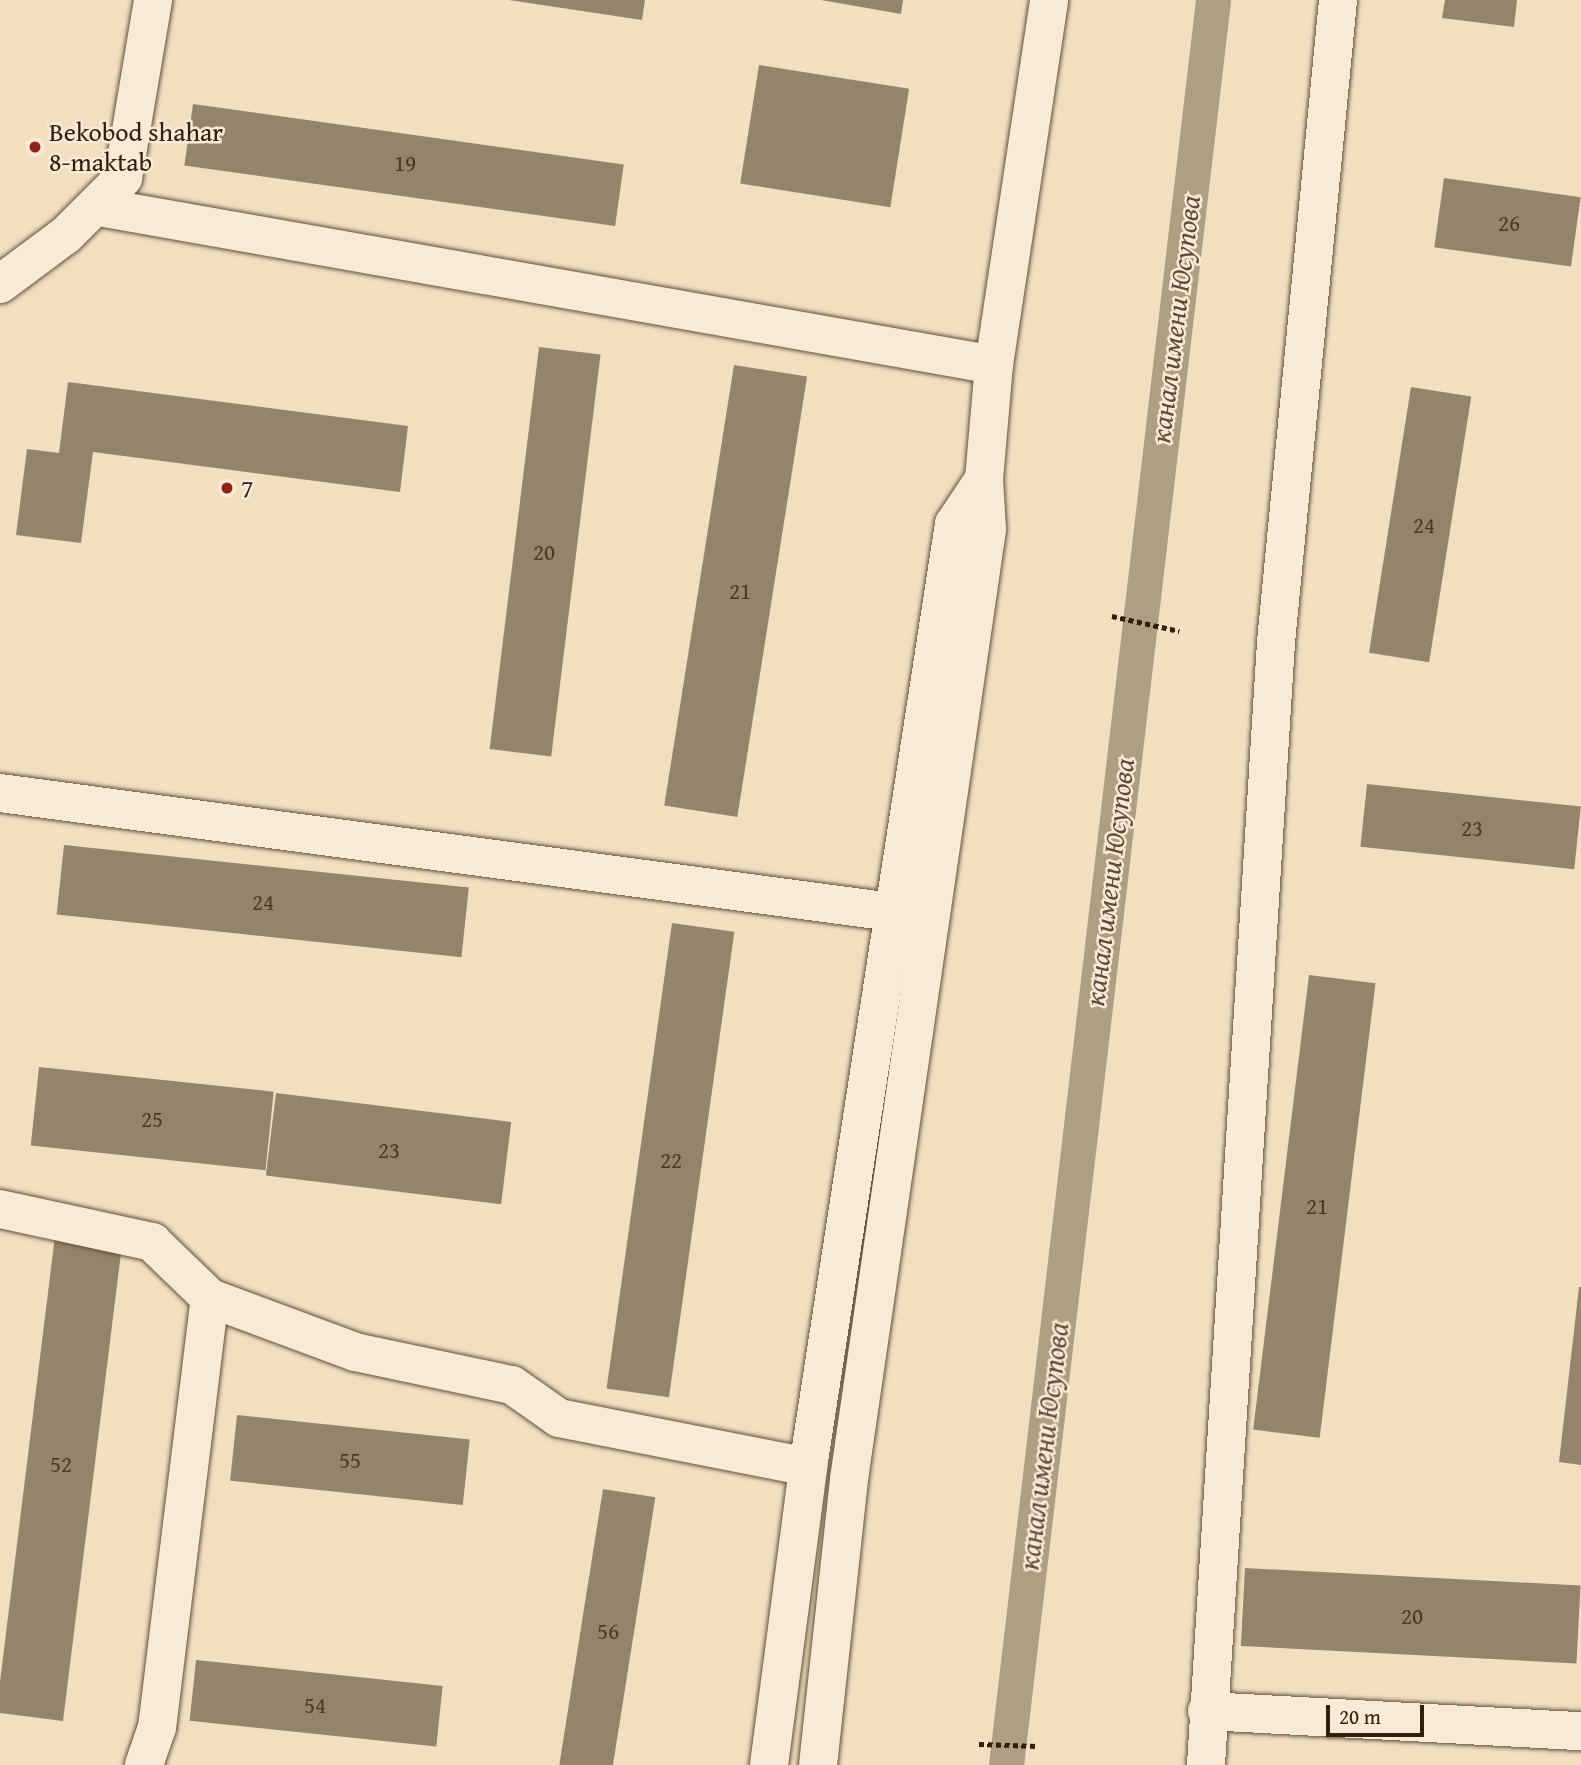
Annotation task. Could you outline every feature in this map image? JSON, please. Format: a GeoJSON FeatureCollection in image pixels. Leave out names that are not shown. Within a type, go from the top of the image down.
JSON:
{"type":"FeatureCollection","features":[{"type":"Feature","properties":{"kind":"street"},"geometry":{"type":"LineString","coordinates":[[0,284],[99,207],[123,178],[153,0]]}},
{"type":"Feature","properties":{"kind":"street"},"geometry":{"type":"LineString","coordinates":[[818,1765],[849,1479],[987,529],[984,479],[994,365],[1049,0]]}},
{"type":"Feature","properties":{"kind":"street"},"geometry":{"type":"LineString","coordinates":[[1206,1765],[1207,1711],[1276,642],[1338,0]]}},
{"type":"Feature","properties":{"kind":"street"},"geometry":{"type":"LineString","coordinates":[[99,207],[994,365]]}},
{"type":"Feature","properties":{"kind":"street"},"geometry":{"type":"LineString","coordinates":[[769,1765],[808,1467],[954,524],[984,479]]}},
{"type":"Feature","properties":{"kind":"street"},"geometry":{"type":"LineString","coordinates":[[0,793],[892,912]]}},
{"type":"Feature","properties":{"kind":"street"},"geometry":{"type":"LineString","coordinates":[[0,1209],[152,1242],[210,1298],[355,1352],[512,1385],[559,1418],[808,1467]]}},
{"type":"Feature","properties":{"kind":"street"},"geometry":{"type":"LineString","coordinates":[[144,1765],[157,1728],[210,1298]]}},
{"type":"Feature","properties":{"kind":"street"},"geometry":{"type":"LineString","coordinates":[[780,1681],[827,1688]]}},
{"type":"Feature","properties":{"kind":"street"},"geometry":{"type":"LineString","coordinates":[[1207,1711],[1581,1731]]}},
{"type":"Feature","properties":{"kind":"path"},"geometry":{"type":"LineString","coordinates":[[1112,616],[1179,631]]}},
{"type":"Feature","properties":{"kind":"path"},"geometry":{"type":"LineString","coordinates":[[979,1744],[1038,1746]]}},
{"type":"Feature","properties":{"kind":"building"},"geometry":{"type":"Polygon","coordinates":[[[509,0],[645,0],[642,20],[509,0]]]}},
{"type":"Feature","properties":{"kind":"building"},"geometry":{"type":"Polygon","coordinates":[[[821,0],[903,0],[901,14],[821,0]]]}},
{"type":"Feature","properties":{"kind":"building"},"geometry":{"type":"Polygon","coordinates":[[[1445,0],[1517,0],[1514,27],[1442,18],[1445,0]]]}},
{"type":"Feature","properties":{"kind":"building"},"geometry":{"type":"Polygon","coordinates":[[[759,65],[909,89],[890,207],[740,184],[759,65]]]}},
{"type":"Feature","properties":{"kind":"building"},"geometry":{"type":"Polygon","coordinates":[[[193,104],[624,165],[615,226],[184,165],[193,104]]]}},
{"type":"Feature","properties":{"kind":"building"},"geometry":{"type":"Polygon","coordinates":[[[1444,178],[1581,197],[1571,267],[1434,247],[1444,178]]]}},
{"type":"Feature","properties":{"kind":"building"},"geometry":{"type":"Polygon","coordinates":[[[539,347],[601,355],[551,757],[490,749],[539,347]]]}},
{"type":"Feature","properties":{"kind":"building"},"geometry":{"type":"Polygon","coordinates":[[[734,365],[807,377],[737,817],[664,806],[734,365]]]}},
{"type":"Feature","properties":{"kind":"building"},"geometry":{"type":"Polygon","coordinates":[[[68,382],[408,426],[400,492],[93,452],[81,543],[16,535],[27,449],[59,453],[68,382]]]}},
{"type":"Feature","properties":{"kind":"building"},"geometry":{"type":"Polygon","coordinates":[[[1411,387],[1471,397],[1429,662],[1369,653],[1411,387]]]}},
{"type":"Feature","properties":{"kind":"building"},"geometry":{"type":"Polygon","coordinates":[[[1367,784],[1581,806],[1574,869],[1360,847],[1367,784]]]}},
{"type":"Feature","properties":{"kind":"building"},"geometry":{"type":"Polygon","coordinates":[[[64,845],[469,888],[461,957],[57,915],[64,845]]]}},
{"type":"Feature","properties":{"kind":"building"},"geometry":{"type":"Polygon","coordinates":[[[672,923],[734,932],[669,1397],[607,1388],[672,923]]]}},
{"type":"Feature","properties":{"kind":"building"},"geometry":{"type":"Polygon","coordinates":[[[1309,975],[1376,983],[1320,1438],[1253,1430],[1309,975]]]}},
{"type":"Feature","properties":{"kind":"building"},"geometry":{"type":"Polygon","coordinates":[[[39,1067],[274,1092],[265,1170],[31,1146],[39,1067]]]}},
{"type":"Feature","properties":{"kind":"building"},"geometry":{"type":"Polygon","coordinates":[[[276,1093],[511,1122],[501,1204],[266,1175],[276,1093]]]}},
{"type":"Feature","properties":{"kind":"building"},"geometry":{"type":"Polygon","coordinates":[[[55,1236],[122,1245],[63,1721],[0,1713],[0,1682],[55,1236]]]}},
{"type":"Feature","properties":{"kind":"building"},"geometry":{"type":"Polygon","coordinates":[[[1581,1287],[1581,1465],[1559,1462],[1581,1287]]]}},
{"type":"Feature","properties":{"kind":"building"},"geometry":{"type":"Polygon","coordinates":[[[237,1415],[470,1439],[463,1505],[230,1481],[237,1415]]]}},
{"type":"Feature","properties":{"kind":"building"},"geometry":{"type":"Polygon","coordinates":[[[603,1489],[655,1497],[613,1765],[559,1765],[603,1489]]]}},
{"type":"Feature","properties":{"kind":"building"},"geometry":{"type":"Polygon","coordinates":[[[1245,1568],[1581,1586],[1576,1663],[1241,1646],[1245,1568]]]}},
{"type":"Feature","properties":{"kind":"building"},"geometry":{"type":"Polygon","coordinates":[[[196,1660],[443,1686],[436,1747],[190,1721],[196,1660]]]}},
{"type":"Feature","properties":{"kind":"waterway","name":"канал имени Юсупова"},"geometry":{"type":"LineString","coordinates":[[1006,1765],[1213,0]]}},
{"type":"Feature","properties":{"kind":"place","name":"Bekobod shahar 8-maktab"},"geometry":{"type":"Point","coordinates":[35,147]}},
{"type":"Feature","properties":{"kind":"place","name":"7"},"geometry":{"type":"Point","coordinates":[227,488]}}]}
